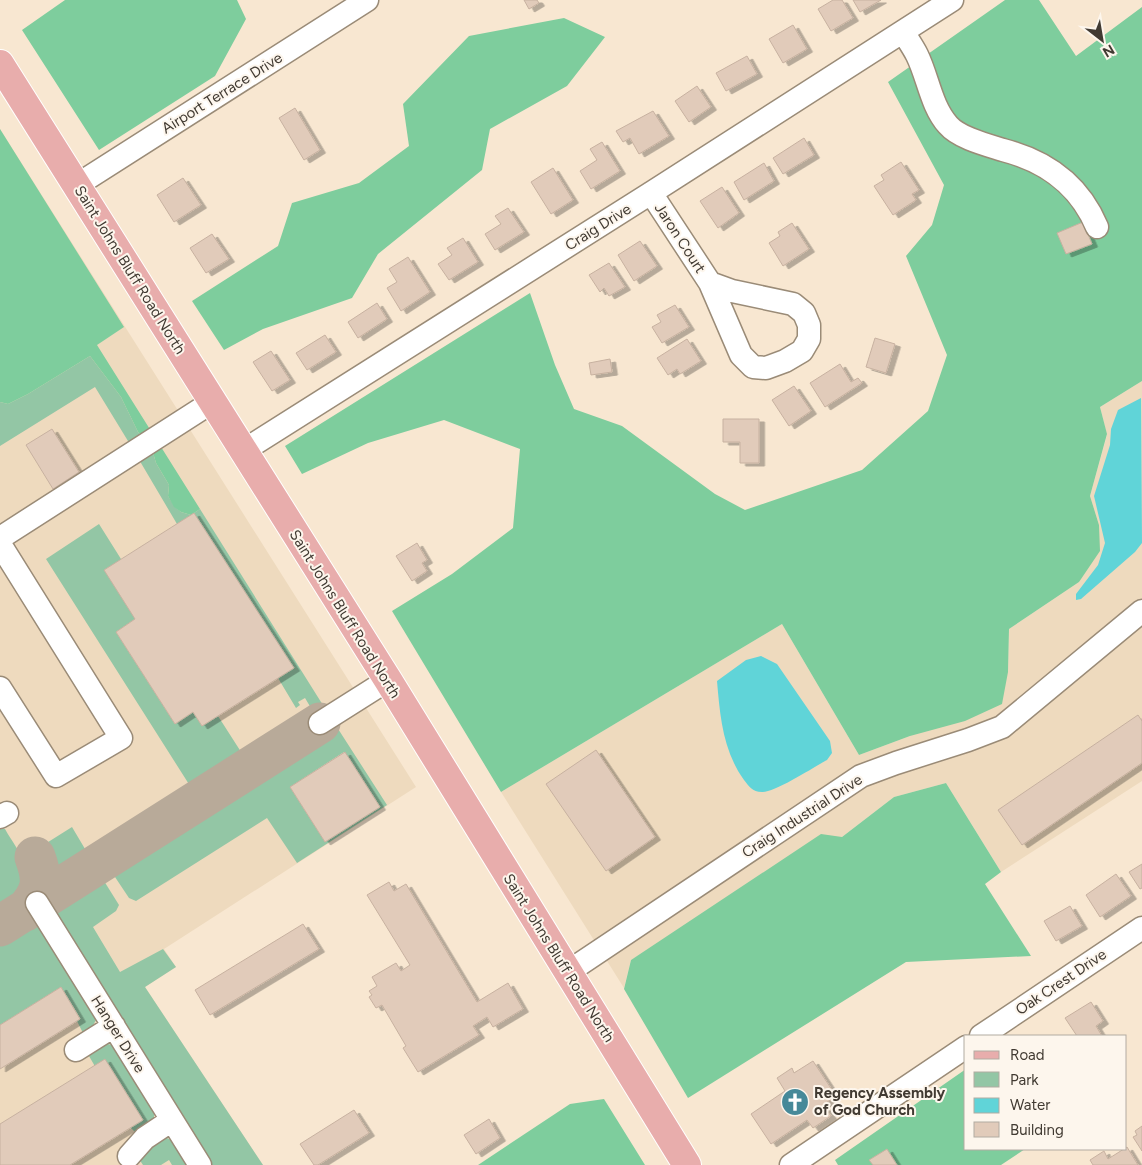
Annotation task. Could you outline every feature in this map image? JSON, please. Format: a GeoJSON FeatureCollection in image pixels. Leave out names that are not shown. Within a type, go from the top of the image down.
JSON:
{"type":"FeatureCollection","features":[{"type":"Feature","properties":{"kind":"main road","name":"Saint Johns Bluff Road North"},"geometry":{"type":"LineString","coordinates":[[0,64],[388,680],[687,1165]]}},
{"type":"Feature","properties":{"kind":"street","name":"Airport Terrace Drive"},"geometry":{"type":"LineString","coordinates":[[76,185],[368,0]]}},
{"type":"Feature","properties":{"kind":"street","name":"Craig Drive"},"geometry":{"type":"LineString","coordinates":[[243,451],[952,0]]}},
{"type":"Feature","properties":{"kind":"street"},"geometry":{"type":"LineString","coordinates":[[903,32],[917,55],[938,110],[948,126],[977,143],[1032,158],[1056,172],[1091,213],[1097,226]]}},
{"type":"Feature","properties":{"kind":"street","name":"Jaron Court"},"geometry":{"type":"LineString","coordinates":[[651,193],[710,283],[741,356],[753,367],[766,368],[785,361],[802,351],[809,339],[809,325],[804,313],[793,304],[732,291],[710,283]]}},
{"type":"Feature","properties":{"kind":"street"},"geometry":{"type":"LineString","coordinates":[[0,538],[212,402]]}},
{"type":"Feature","properties":{"kind":"street"},"geometry":{"type":"LineString","coordinates":[[0,544],[120,738],[56,776],[0,688]]}},
{"type":"Feature","properties":{"kind":"street","name":"Craig Industrial Drive"},"geometry":{"type":"LineString","coordinates":[[568,972],[860,776],[1002,727],[1142,611]]}},
{"type":"Feature","properties":{"kind":"street"},"geometry":{"type":"LineString","coordinates":[[320,723],[388,680]]}},
{"type":"Feature","properties":{"kind":"street","name":"Hanger Drive"},"geometry":{"type":"LineString","coordinates":[[37,903],[200,1165]]}},
{"type":"Feature","properties":{"kind":"street","name":"Oak Crest Drive"},"geometry":{"type":"LineString","coordinates":[[982,1035],[1142,928]]}},
{"type":"Feature","properties":{"kind":"street"},"geometry":{"type":"LineString","coordinates":[[76,1050],[114,1026]]}},
{"type":"Feature","properties":{"kind":"street"},"geometry":{"type":"LineString","coordinates":[[791,1165],[964,1048]]}},
{"type":"Feature","properties":{"kind":"street"},"geometry":{"type":"LineString","coordinates":[[129,1156],[145,1138],[172,1120]]}},
{"type":"Feature","properties":{"kind":"shaded area"},"geometry":{"type":"Polygon","coordinates":[[[0,129],[416,787],[164,949],[176,967],[145,987],[263,1165],[0,1165],[0,129]]]}},
{"type":"Feature","properties":{"kind":"shaded area"},"geometry":{"type":"Polygon","coordinates":[[[1142,381],[1142,781],[1001,872],[946,783],[894,797],[842,837],[631,960],[624,988],[501,792],[782,624],[859,755],[910,736],[1008,672],[1009,629],[1079,582],[1099,525],[1090,496],[1107,435],[1100,407],[1142,381]]]}},
{"type":"Feature","properties":{"kind":"green space"},"geometry":{"type":"Polygon","coordinates":[[[65,0],[237,0],[246,19],[215,76],[99,150],[22,30],[65,0]]]}},
{"type":"Feature","properties":{"kind":"green space"},"geometry":{"type":"Polygon","coordinates":[[[1005,0],[1039,0],[1076,56],[1142,7],[1142,381],[1100,407],[1107,434],[1090,496],[1099,525],[1100,551],[1079,582],[1009,629],[1008,672],[1002,704],[965,721],[910,736],[859,755],[782,624],[501,792],[392,611],[452,574],[513,528],[520,449],[444,420],[368,443],[302,474],[285,446],[530,293],[555,365],[574,409],[622,426],[715,494],[745,510],[862,470],[928,411],[947,355],[906,256],[932,225],[944,185],[888,82],[1005,0]]]}},
{"type":"Feature","properties":{"kind":"green space"},"geometry":{"type":"Polygon","coordinates":[[[564,18],[605,37],[567,86],[490,129],[482,170],[378,254],[352,298],[263,329],[224,350],[192,301],[278,246],[292,203],[359,183],[409,146],[403,104],[469,36],[564,18]]]}},
{"type":"Feature","properties":{"kind":"green space"},"geometry":{"type":"Polygon","coordinates":[[[0,129],[124,327],[97,345],[200,509],[191,515],[181,512],[174,507],[168,496],[169,485],[156,463],[147,440],[138,432],[121,397],[90,356],[28,394],[8,404],[0,402],[0,129]]]}},
{"type":"Feature","properties":{"kind":"green space"},"geometry":{"type":"Polygon","coordinates":[[[90,356],[121,397],[138,432],[147,440],[136,446],[128,441],[95,387],[0,446],[0,402],[8,404],[28,394],[90,356]]]}},
{"type":"Feature","properties":{"kind":"green space"},"geometry":{"type":"Polygon","coordinates":[[[152,449],[156,463],[169,485],[168,496],[175,507],[181,512],[191,515],[177,524],[141,463],[141,457],[152,449]]]}},
{"type":"Feature","properties":{"kind":"green space"},"geometry":{"type":"Polygon","coordinates":[[[200,509],[326,710],[316,718],[307,714],[306,711],[311,708],[305,698],[298,702],[300,705],[296,708],[278,678],[293,668],[194,513],[200,509]]]}},
{"type":"Feature","properties":{"kind":"green space"},"geometry":{"type":"Polygon","coordinates":[[[99,524],[121,559],[135,619],[116,632],[175,724],[193,712],[202,726],[218,716],[243,755],[192,789],[46,559],[99,524]]]}},
{"type":"Feature","properties":{"kind":"green space"},"geometry":{"type":"Polygon","coordinates":[[[333,721],[387,805],[297,863],[267,818],[136,901],[129,898],[115,877],[117,867],[317,739],[318,732],[333,721]],[[344,752],[290,787],[325,842],[380,807],[344,752]]]}},
{"type":"Feature","properties":{"kind":"green space"},"geometry":{"type":"Polygon","coordinates":[[[946,783],[1001,872],[985,884],[1031,956],[906,962],[688,1098],[624,989],[631,960],[821,834],[842,837],[894,797],[946,783]]]}},
{"type":"Feature","properties":{"kind":"green space"},"geometry":{"type":"Polygon","coordinates":[[[72,827],[88,854],[61,873],[44,848],[45,844],[72,827]]]}},
{"type":"Feature","properties":{"kind":"green space"},"geometry":{"type":"Polygon","coordinates":[[[0,828],[5,829],[23,860],[26,875],[21,897],[12,906],[0,913],[0,828]]]}},
{"type":"Feature","properties":{"kind":"green space"},"geometry":{"type":"Polygon","coordinates":[[[96,880],[104,881],[119,905],[116,911],[93,927],[120,972],[163,949],[176,967],[145,987],[263,1165],[209,1165],[54,916],[55,906],[96,880]]]}},
{"type":"Feature","properties":{"kind":"green space"},"geometry":{"type":"Polygon","coordinates":[[[34,922],[39,925],[97,1018],[90,1031],[84,1035],[77,1021],[80,1018],[61,987],[0,1025],[0,942],[34,922]]]}},
{"type":"Feature","properties":{"kind":"green space"},"geometry":{"type":"Polygon","coordinates":[[[108,1044],[115,1046],[154,1112],[154,1119],[137,1134],[130,1127],[89,1056],[92,1051],[108,1044]]]}},
{"type":"Feature","properties":{"kind":"green space"},"geometry":{"type":"Polygon","coordinates":[[[964,1070],[964,1150],[1024,1150],[1001,1165],[838,1165],[835,1160],[964,1070]]]}},
{"type":"Feature","properties":{"kind":"green space"},"geometry":{"type":"Polygon","coordinates":[[[604,1099],[645,1165],[478,1165],[570,1104],[604,1099]]]}},
{"type":"Feature","properties":{"kind":"green space"},"geometry":{"type":"Polygon","coordinates":[[[165,1137],[177,1143],[190,1165],[172,1165],[169,1160],[161,1165],[143,1165],[139,1159],[142,1151],[165,1137]]]}},
{"type":"Feature","properties":{"kind":"water"},"geometry":{"type":"Polygon","coordinates":[[[1141,398],[1142,543],[1135,552],[1081,599],[1076,600],[1076,594],[1098,565],[1105,543],[1094,496],[1110,445],[1111,429],[1118,410],[1141,398]]]}},
{"type":"Feature","properties":{"kind":"water"},"geometry":{"type":"Polygon","coordinates":[[[761,656],[777,664],[830,741],[832,753],[827,760],[794,779],[762,792],[753,790],[749,786],[731,757],[721,720],[717,681],[746,660],[761,656]]]}},
{"type":"Feature","properties":{"kind":"building"},"geometry":{"type":"Polygon","coordinates":[[[524,0],[537,0],[539,3],[529,9],[524,0]]]}},
{"type":"Feature","properties":{"kind":"building"},"geometry":{"type":"Polygon","coordinates":[[[833,0],[842,0],[853,18],[831,31],[818,9],[833,0]]]}},
{"type":"Feature","properties":{"kind":"building"},"geometry":{"type":"Polygon","coordinates":[[[853,0],[881,0],[860,12],[853,0]]]}},
{"type":"Feature","properties":{"kind":"building"},"geometry":{"type":"Polygon","coordinates":[[[793,25],[807,49],[783,63],[769,39],[793,25]]]}},
{"type":"Feature","properties":{"kind":"building"},"geometry":{"type":"Polygon","coordinates":[[[747,56],[757,74],[726,91],[716,73],[747,56]]]}},
{"type":"Feature","properties":{"kind":"building"},"geometry":{"type":"Polygon","coordinates":[[[697,86],[711,107],[689,122],[675,101],[697,86]]]}},
{"type":"Feature","properties":{"kind":"building"},"geometry":{"type":"Polygon","coordinates":[[[295,108],[320,150],[304,160],[279,118],[295,108]]]}},
{"type":"Feature","properties":{"kind":"building"},"geometry":{"type":"Polygon","coordinates":[[[653,111],[669,136],[639,154],[630,138],[623,142],[616,131],[653,111]]]}},
{"type":"Feature","properties":{"kind":"building"},"geometry":{"type":"Polygon","coordinates":[[[804,138],[814,155],[783,174],[773,158],[804,138]]]}},
{"type":"Feature","properties":{"kind":"building"},"geometry":{"type":"Polygon","coordinates":[[[602,142],[620,171],[591,189],[580,171],[597,160],[590,149],[602,142]]]}},
{"type":"Feature","properties":{"kind":"building"},"geometry":{"type":"Polygon","coordinates":[[[901,162],[919,190],[912,194],[916,200],[893,215],[874,186],[884,180],[881,175],[901,162]]]}},
{"type":"Feature","properties":{"kind":"building"},"geometry":{"type":"Polygon","coordinates":[[[764,163],[774,181],[744,200],[734,182],[764,163]]]}},
{"type":"Feature","properties":{"kind":"building"},"geometry":{"type":"Polygon","coordinates":[[[553,168],[573,200],[551,214],[531,182],[553,168]]]}},
{"type":"Feature","properties":{"kind":"building"},"geometry":{"type":"Polygon","coordinates":[[[183,178],[201,205],[174,222],[157,195],[183,178]]]}},
{"type":"Feature","properties":{"kind":"building"},"geometry":{"type":"Polygon","coordinates":[[[722,187],[739,213],[718,228],[700,201],[722,187]]]}},
{"type":"Feature","properties":{"kind":"building"},"geometry":{"type":"Polygon","coordinates":[[[508,208],[524,232],[495,250],[485,234],[501,224],[495,216],[508,208]]]}},
{"type":"Feature","properties":{"kind":"building"},"geometry":{"type":"Polygon","coordinates":[[[1083,222],[1092,244],[1066,254],[1057,233],[1083,222]]]}},
{"type":"Feature","properties":{"kind":"building"},"geometry":{"type":"Polygon","coordinates":[[[792,223],[809,249],[783,266],[769,243],[780,236],[778,232],[792,223]]]}},
{"type":"Feature","properties":{"kind":"building"},"geometry":{"type":"Polygon","coordinates":[[[212,234],[229,259],[206,273],[190,248],[212,234]]]}},
{"type":"Feature","properties":{"kind":"building"},"geometry":{"type":"Polygon","coordinates":[[[463,238],[478,262],[449,280],[438,264],[452,255],[447,248],[463,238]]]}},
{"type":"Feature","properties":{"kind":"building"},"geometry":{"type":"Polygon","coordinates":[[[640,241],[657,266],[634,281],[618,255],[640,241]]]}},
{"type":"Feature","properties":{"kind":"building"},"geometry":{"type":"Polygon","coordinates":[[[408,257],[430,292],[401,311],[387,288],[397,282],[389,269],[408,257]]]}},
{"type":"Feature","properties":{"kind":"building"},"geometry":{"type":"Polygon","coordinates":[[[609,263],[625,287],[609,296],[604,288],[600,292],[589,275],[609,263]]]}},
{"type":"Feature","properties":{"kind":"building"},"geometry":{"type":"Polygon","coordinates":[[[377,303],[387,319],[358,338],[348,322],[377,303]]]}},
{"type":"Feature","properties":{"kind":"building"},"geometry":{"type":"Polygon","coordinates":[[[675,305],[689,327],[662,343],[652,327],[661,322],[657,315],[675,305]]]}},
{"type":"Feature","properties":{"kind":"building"},"geometry":{"type":"Polygon","coordinates":[[[325,335],[336,352],[307,370],[296,353],[325,335]]]}},
{"type":"Feature","properties":{"kind":"building"},"geometry":{"type":"Polygon","coordinates":[[[875,338],[895,344],[886,373],[866,367],[875,338]]]}},
{"type":"Feature","properties":{"kind":"building"},"geometry":{"type":"Polygon","coordinates":[[[687,339],[701,361],[680,374],[677,369],[668,375],[657,358],[687,339]]]}},
{"type":"Feature","properties":{"kind":"building"},"geometry":{"type":"Polygon","coordinates":[[[271,351],[290,380],[272,391],[253,362],[271,351]]]}},
{"type":"Feature","properties":{"kind":"building"},"geometry":{"type":"Polygon","coordinates":[[[610,359],[612,372],[591,375],[589,363],[610,359]]]}},
{"type":"Feature","properties":{"kind":"building"},"geometry":{"type":"Polygon","coordinates":[[[840,364],[851,382],[858,378],[862,383],[825,407],[810,383],[840,364]]]}},
{"type":"Feature","properties":{"kind":"building"},"geometry":{"type":"Polygon","coordinates":[[[794,386],[811,411],[789,426],[772,400],[794,386]]]}},
{"type":"Feature","properties":{"kind":"building"},"geometry":{"type":"Polygon","coordinates":[[[723,419],[759,419],[759,463],[740,463],[740,442],[723,442],[723,419]]]}},
{"type":"Feature","properties":{"kind":"building"},"geometry":{"type":"Polygon","coordinates":[[[52,429],[79,472],[53,489],[26,445],[52,429]]]}},
{"type":"Feature","properties":{"kind":"building"},"geometry":{"type":"Polygon","coordinates":[[[194,513],[294,668],[202,726],[193,712],[175,724],[116,632],[135,619],[104,570],[194,513]]]}},
{"type":"Feature","properties":{"kind":"building"},"geometry":{"type":"Polygon","coordinates":[[[417,543],[427,560],[422,563],[427,571],[412,581],[396,556],[417,543]]]}},
{"type":"Feature","properties":{"kind":"building"},"geometry":{"type":"Polygon","coordinates":[[[1138,715],[1142,721],[1142,763],[1022,845],[998,810],[1138,715]]]}},
{"type":"Feature","properties":{"kind":"building"},"geometry":{"type":"Polygon","coordinates":[[[596,750],[655,837],[606,871],[546,784],[596,750]]]}},
{"type":"Feature","properties":{"kind":"building"},"geometry":{"type":"Polygon","coordinates":[[[345,752],[380,807],[325,842],[290,787],[345,752]]]}},
{"type":"Feature","properties":{"kind":"building"},"geometry":{"type":"Polygon","coordinates":[[[1142,864],[1142,888],[1140,889],[1129,872],[1142,864]]]}},
{"type":"Feature","properties":{"kind":"building"},"geometry":{"type":"Polygon","coordinates":[[[1116,874],[1131,896],[1100,917],[1086,895],[1116,874]]]}},
{"type":"Feature","properties":{"kind":"building"},"geometry":{"type":"Polygon","coordinates":[[[389,882],[394,891],[406,884],[477,1002],[508,983],[523,1009],[493,1027],[487,1017],[473,1026],[479,1035],[418,1072],[403,1048],[406,1046],[382,1005],[376,1008],[369,997],[372,995],[369,991],[377,986],[372,977],[396,963],[401,971],[410,965],[367,895],[389,882]]]}},
{"type":"Feature","properties":{"kind":"building"},"geometry":{"type":"Polygon","coordinates":[[[1070,906],[1082,926],[1056,941],[1044,921],[1070,906]]]}},
{"type":"Feature","properties":{"kind":"building"},"geometry":{"type":"Polygon","coordinates":[[[303,924],[319,949],[210,1015],[195,990],[303,924]]]}},
{"type":"Feature","properties":{"kind":"building"},"geometry":{"type":"Polygon","coordinates":[[[61,987],[80,1019],[0,1069],[0,1025],[61,987]]]}},
{"type":"Feature","properties":{"kind":"building"},"geometry":{"type":"Polygon","coordinates":[[[1091,1002],[1103,1021],[1096,1026],[1101,1035],[1076,1035],[1065,1018],[1091,1002]]]}},
{"type":"Feature","properties":{"kind":"building"},"geometry":{"type":"Polygon","coordinates":[[[105,1059],[143,1120],[70,1165],[0,1165],[0,1124],[105,1059]]]}},
{"type":"Feature","properties":{"kind":"building"},"geometry":{"type":"Polygon","coordinates":[[[813,1061],[836,1096],[823,1105],[831,1116],[813,1128],[807,1120],[771,1144],[751,1114],[785,1091],[777,1078],[792,1068],[794,1073],[813,1061]]]}},
{"type":"Feature","properties":{"kind":"building"},"geometry":{"type":"Polygon","coordinates":[[[354,1110],[369,1133],[318,1165],[314,1165],[300,1144],[354,1110]]]}},
{"type":"Feature","properties":{"kind":"building"},"geometry":{"type":"Polygon","coordinates":[[[489,1119],[500,1138],[476,1154],[464,1135],[489,1119]]]}},
{"type":"Feature","properties":{"kind":"building"},"geometry":{"type":"Polygon","coordinates":[[[1142,1126],[1142,1151],[1133,1137],[1137,1135],[1135,1131],[1142,1126]]]}},
{"type":"Feature","properties":{"kind":"building"},"geometry":{"type":"Polygon","coordinates":[[[1127,1147],[1138,1165],[1093,1165],[1090,1160],[1104,1151],[1108,1159],[1122,1150],[1127,1150],[1127,1147]]]}},
{"type":"Feature","properties":{"kind":"building"},"geometry":{"type":"Polygon","coordinates":[[[887,1149],[897,1165],[873,1165],[869,1160],[887,1149]]]}},
{"type":"Feature","properties":{"kind":"taxiway"},"geometry":{"type":"LineString","coordinates":[[0,926],[320,723]]}},
{"type":"Feature","properties":{"kind":"taxiway"},"geometry":{"type":"LineString","coordinates":[[25,911],[35,898],[40,886],[40,873],[35,857]]}},
{"type":"Feature","properties":{"kind":"place","name":"Regency Assembly of God Church"},"geometry":{"type":"Point","coordinates":[795,1102]}}]}
